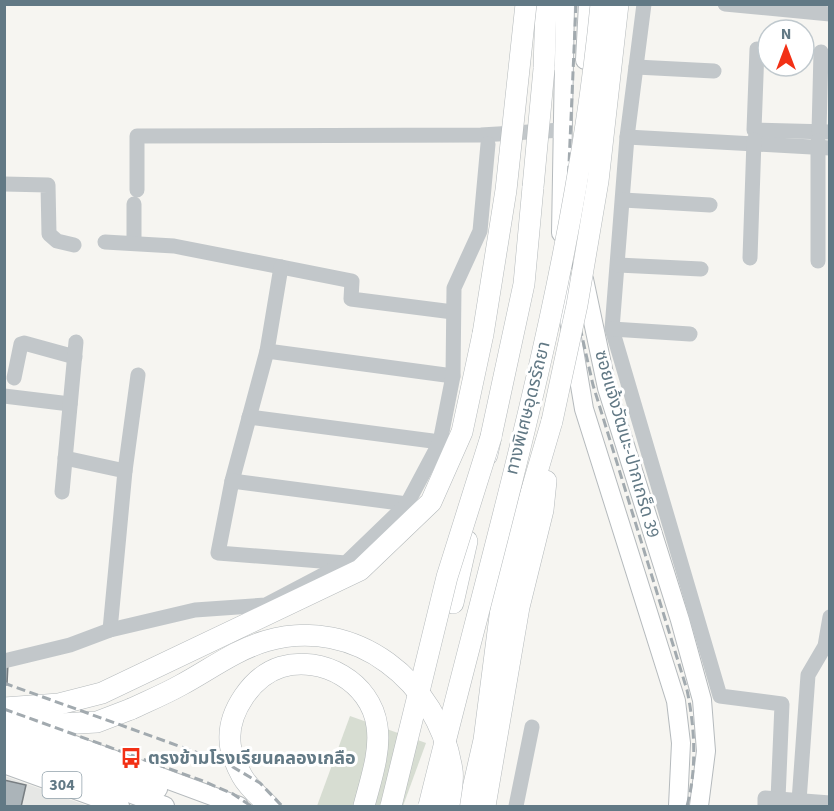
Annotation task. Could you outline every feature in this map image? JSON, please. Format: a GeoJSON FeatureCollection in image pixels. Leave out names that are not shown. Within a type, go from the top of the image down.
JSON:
{"type":"FeatureCollection","features":[{"type":"Feature","properties":{"kind":"highway"},"geometry":{"type":"LineString","coordinates":[[4,708],[59,704],[102,693],[360,570],[431,502],[462,432],[483,334],[506,190],[526,4]]}},
{"type":"Feature","properties":{"kind":"highway","name":"ทางพิเศษอุดรรัถยา"},"geometry":{"type":"LineString","coordinates":[[404,807],[491,437],[524,284],[544,69],[546,4]]}},
{"type":"Feature","properties":{"kind":"highway","name":"ทางพิเศษอุดรรัถยา"},"geometry":{"type":"LineString","coordinates":[[429,807],[565,253],[594,84],[601,4]]}},
{"type":"Feature","properties":{"kind":"highway"},"geometry":{"type":"LineString","coordinates":[[469,807],[484,740],[501,608],[513,554],[552,421],[577,305],[596,191],[618,4]]}},
{"type":"Feature","properties":{"kind":"highway"},"geometry":{"type":"LineString","coordinates":[[485,807],[519,607],[543,510],[552,421]]}},
{"type":"Feature","properties":{"kind":"highway"},"geometry":{"type":"LineString","coordinates":[[391,807],[447,577],[491,437]]}},
{"type":"Feature","properties":{"kind":"highway"},"geometry":{"type":"LineString","coordinates":[[11,726],[97,722],[131,709],[180,685],[233,654],[267,641],[300,635],[343,641],[379,654],[412,682],[436,722],[452,771],[447,807]]}},
{"type":"Feature","properties":{"kind":"highway"},"geometry":{"type":"LineString","coordinates":[[269,807],[242,777],[230,742],[232,716],[255,682],[280,667],[313,665],[337,670],[364,694],[377,726],[375,760],[364,807]]}},
{"type":"Feature","properties":{"kind":"main road","name":"ซอยแจ้งวัฒนะ-ปากเกร็ด 39"},"geometry":{"type":"LineString","coordinates":[[565,4],[561,273],[584,409],[676,701],[680,721],[681,762],[678,807]]}},
{"type":"Feature","properties":{"kind":"main road","name":"ซอยแจ้งวัฒนะ-ปากเกร็ด 39"},"geometry":{"type":"LineString","coordinates":[[588,4],[580,158],[580,260],[607,388],[680,620],[702,700],[706,730],[705,762],[699,807]]}},
{"type":"Feature","properties":{"kind":"main road"},"geometry":{"type":"LineString","coordinates":[[11,726],[210,807]]}},
{"type":"Feature","properties":{"kind":"main road","name":"304"},"geometry":{"type":"LineString","coordinates":[[11,726],[239,807]]}},
{"type":"Feature","properties":{"kind":"main road"},"geometry":{"type":"LineString","coordinates":[[4,748],[165,807]]}},
{"type":"Feature","properties":{"kind":"main road","name":"304"},"geometry":{"type":"LineString","coordinates":[[4,764],[120,807]]}},
{"type":"Feature","properties":{"kind":"street"},"geometry":{"type":"LineString","coordinates":[[644,4],[627,137],[612,329],[720,696],[782,704],[771,803],[799,801],[830,803]]}},
{"type":"Feature","properties":{"kind":"street"},"geometry":{"type":"LineString","coordinates":[[725,4],[830,14]]}},
{"type":"Feature","properties":{"kind":"street"},"geometry":{"type":"LineString","coordinates":[[587,32],[640,30]]}},
{"type":"Feature","properties":{"kind":"street"},"geometry":{"type":"LineString","coordinates":[[818,261],[823,140],[820,52]]}},
{"type":"Feature","properties":{"kind":"street"},"geometry":{"type":"LineString","coordinates":[[636,67],[714,71]]}},
{"type":"Feature","properties":{"kind":"street"},"geometry":{"type":"LineString","coordinates":[[750,258],[756,78]]}},
{"type":"Feature","properties":{"kind":"street"},"geometry":{"type":"LineString","coordinates":[[134,243],[137,136],[481,135],[562,130]]}},
{"type":"Feature","properties":{"kind":"street"},"geometry":{"type":"LineString","coordinates":[[627,137],[823,140]]}},
{"type":"Feature","properties":{"kind":"street"},"geometry":{"type":"LineString","coordinates":[[4,660],[70,645],[110,630],[195,610],[266,604],[346,563],[407,504],[440,442],[453,376],[454,288],[480,231],[488,144]]}},
{"type":"Feature","properties":{"kind":"street"},"geometry":{"type":"LineString","coordinates":[[4,184],[48,185],[49,234],[57,241],[74,244]]}},
{"type":"Feature","properties":{"kind":"street"},"geometry":{"type":"LineString","coordinates":[[623,200],[710,205]]}},
{"type":"Feature","properties":{"kind":"street"},"geometry":{"type":"LineString","coordinates":[[105,242],[174,246],[352,280],[351,299],[453,312]]}},
{"type":"Feature","properties":{"kind":"street"},"geometry":{"type":"LineString","coordinates":[[618,265],[701,269]]}},
{"type":"Feature","properties":{"kind":"street"},"geometry":{"type":"LineString","coordinates":[[281,267],[267,351],[232,481],[218,553],[346,563]]}},
{"type":"Feature","properties":{"kind":"street"},"geometry":{"type":"LineString","coordinates":[[612,329],[690,334]]}},
{"type":"Feature","properties":{"kind":"street"},"geometry":{"type":"LineString","coordinates":[[14,378],[21,344],[76,350],[62,492]]}},
{"type":"Feature","properties":{"kind":"street"},"geometry":{"type":"LineString","coordinates":[[267,351],[453,376]]}},
{"type":"Feature","properties":{"kind":"street"},"geometry":{"type":"LineString","coordinates":[[110,630],[125,471],[138,375]]}},
{"type":"Feature","properties":{"kind":"street"},"geometry":{"type":"LineString","coordinates":[[4,396],[70,404]]}},
{"type":"Feature","properties":{"kind":"street"},"geometry":{"type":"LineString","coordinates":[[249,417],[440,442]]}},
{"type":"Feature","properties":{"kind":"street"},"geometry":{"type":"LineString","coordinates":[[64,458],[125,471]]}},
{"type":"Feature","properties":{"kind":"street"},"geometry":{"type":"LineString","coordinates":[[232,481],[407,504]]}},
{"type":"Feature","properties":{"kind":"street"},"geometry":{"type":"LineString","coordinates":[[799,801],[808,675],[825,646],[830,617]]}},
{"type":"Feature","properties":{"kind":"street"},"geometry":{"type":"LineString","coordinates":[[516,807],[532,727]]}},
{"type":"Feature","properties":{"kind":"street"},"geometry":{"type":"LineString","coordinates":[[447,807],[460,753]]}},
{"type":"Feature","properties":{"kind":"street"},"geometry":{"type":"LineString","coordinates":[[681,762],[705,762]]}},
{"type":"Feature","properties":{"kind":"shaded area"},"geometry":{"type":"Polygon","coordinates":[[[350,716],[426,743],[403,806],[317,806],[350,716]]]}},
{"type":"Feature","properties":{"kind":"shaded area"},"geometry":{"type":"Polygon","coordinates":[[[5,776],[88,806],[5,806],[5,776]]]}},
{"type":"Feature","properties":{"kind":"building"},"geometry":{"type":"Polygon","coordinates":[[[4,661],[8,663],[7,684],[4,687],[4,661]]]}},
{"type":"Feature","properties":{"kind":"building"},"geometry":{"type":"Polygon","coordinates":[[[4,780],[26,785],[21,807],[4,807],[4,780]]]}},
{"type":"Feature","properties":{"kind":"railway"},"geometry":{"type":"LineString","coordinates":[[576,4],[568,187],[570,249],[579,323],[593,385],[687,690],[694,748],[687,806]]}},
{"type":"Feature","properties":{"kind":"railway"},"geometry":{"type":"LineString","coordinates":[[4,683],[226,763],[260,783],[282,806]]}},
{"type":"Feature","properties":{"kind":"railway"},"geometry":{"type":"LineString","coordinates":[[4,709],[203,781],[233,794],[251,806]]}},
{"type":"Feature","properties":{"kind":"place","name":"ตรงข้ามโรงเรียนคลองเกลือ"},"geometry":{"type":"Point","coordinates":[131,758]}}]}
